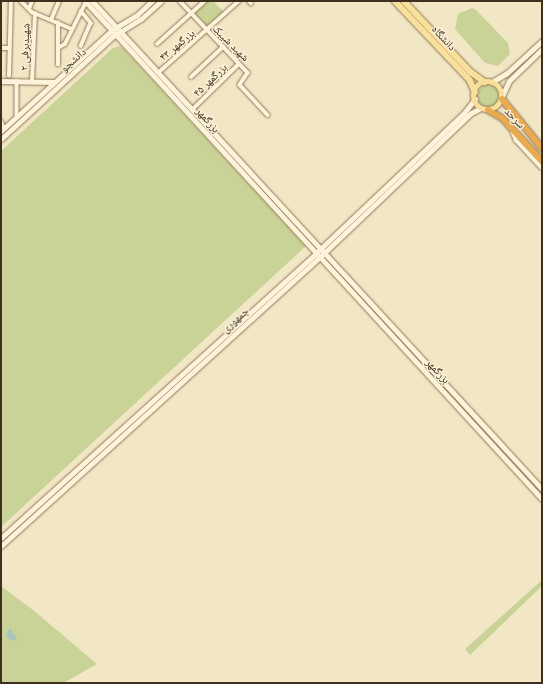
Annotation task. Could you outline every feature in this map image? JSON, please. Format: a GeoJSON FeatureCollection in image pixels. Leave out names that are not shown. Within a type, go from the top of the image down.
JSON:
{"type":"FeatureCollection","features":[{"type":"Feature","properties":{"kind":"highway","name":"سرحد"},"geometry":{"type":"LineString","coordinates":[[502,98],[542,148]]}},
{"type":"Feature","properties":{"kind":"highway","name":"سرحد"},"geometry":{"type":"LineString","coordinates":[[488,110],[498,114],[542,162]]}},
{"type":"Feature","properties":{"kind":"main road","name":"بزرگمهر"},"geometry":{"type":"LineString","coordinates":[[92,1],[114,29]]}},
{"type":"Feature","properties":{"kind":"main road","name":"دانشجو"},"geometry":{"type":"LineString","coordinates":[[3,129],[114,29],[152,1]]}},
{"type":"Feature","properties":{"kind":"main road","name":"دانشجو"},"geometry":{"type":"LineString","coordinates":[[1,139],[119,33],[141,19],[161,1]]}},
{"type":"Feature","properties":{"kind":"main road","name":"دانشگاه"},"geometry":{"type":"LineString","coordinates":[[395,1],[470,80],[475,92]]}},
{"type":"Feature","properties":{"kind":"main road","name":"دانشگاه"},"geometry":{"type":"LineString","coordinates":[[404,1],[467,68],[485,82]]}},
{"type":"Feature","properties":{"kind":"main road","name":"بزرگمهر"},"geometry":{"type":"LineString","coordinates":[[85,2],[158,72],[542,489]]}},
{"type":"Feature","properties":{"kind":"main road","name":"بزرگمهر"},"geometry":{"type":"LineString","coordinates":[[119,33],[241,172],[542,499]]}},
{"type":"Feature","properties":{"kind":"main road"},"geometry":{"type":"LineString","coordinates":[[542,41],[507,74],[492,82],[485,82],[475,92],[475,99],[481,108],[488,110],[498,106],[509,81],[542,49]]}},
{"type":"Feature","properties":{"kind":"main road"},"geometry":{"type":"LineString","coordinates":[[1,81],[54,82]]}},
{"type":"Feature","properties":{"kind":"main road"},"geometry":{"type":"LineString","coordinates":[[492,82],[500,89],[502,98]]}},
{"type":"Feature","properties":{"kind":"main road","name":"جمهوری"},"geometry":{"type":"LineString","coordinates":[[1,546],[317,255],[320,248],[464,113],[475,99]]}},
{"type":"Feature","properties":{"kind":"main road","name":"جمهوری"},"geometry":{"type":"LineString","coordinates":[[317,255],[324,253],[472,113],[481,108]]}},
{"type":"Feature","properties":{"kind":"main road"},"geometry":{"type":"LineString","coordinates":[[191,116],[194,111]]}},
{"type":"Feature","properties":{"kind":"main road"},"geometry":{"type":"LineString","coordinates":[[241,172],[246,167]]}},
{"type":"Feature","properties":{"kind":"main road"},"geometry":{"type":"LineString","coordinates":[[372,198],[376,203]]}},
{"type":"Feature","properties":{"kind":"main road"},"geometry":{"type":"LineString","coordinates":[[367,308],[372,304]]}},
{"type":"Feature","properties":{"kind":"main road","name":"جمهوری"},"geometry":{"type":"LineString","coordinates":[[1,538],[85,461],[210,354]]}},
{"type":"Feature","properties":{"kind":"main road"},"geometry":{"type":"LineString","coordinates":[[85,461],[89,466]]}},
{"type":"Feature","properties":{"kind":"street"},"geometry":{"type":"LineString","coordinates":[[9,76],[11,1]]}},
{"type":"Feature","properties":{"kind":"street"},"geometry":{"type":"LineString","coordinates":[[21,1],[35,14],[72,29]]}},
{"type":"Feature","properties":{"kind":"street"},"geometry":{"type":"LineString","coordinates":[[29,9],[32,1]]}},
{"type":"Feature","properties":{"kind":"street"},"geometry":{"type":"LineString","coordinates":[[51,20],[59,1]]}},
{"type":"Feature","properties":{"kind":"street","name":"شهید شیبک"},"geometry":{"type":"LineString","coordinates":[[180,1],[248,73],[240,85],[268,115]]}},
{"type":"Feature","properties":{"kind":"street"},"geometry":{"type":"LineString","coordinates":[[157,44],[205,1]]}},
{"type":"Feature","properties":{"kind":"street","name":"بزرگمهر ۴۳"},"geometry":{"type":"LineString","coordinates":[[158,72],[207,31],[239,1]]}},
{"type":"Feature","properties":{"kind":"street"},"geometry":{"type":"LineString","coordinates":[[58,48],[65,44],[85,2]]}},
{"type":"Feature","properties":{"kind":"street"},"geometry":{"type":"LineString","coordinates":[[81,12],[91,23],[81,46]]}},
{"type":"Feature","properties":{"kind":"street","name":"شهیدبرفی ۲"},"geometry":{"type":"LineString","coordinates":[[32,82],[35,14]]}},
{"type":"Feature","properties":{"kind":"street"},"geometry":{"type":"LineString","coordinates":[[58,23],[58,65]]}},
{"type":"Feature","properties":{"kind":"street"},"geometry":{"type":"LineString","coordinates":[[191,77],[223,47]]}},
{"type":"Feature","properties":{"kind":"street"},"geometry":{"type":"LineString","coordinates":[[1,48],[9,48]]}},
{"type":"Feature","properties":{"kind":"street","name":"بزرگمهر ۴۵"},"geometry":{"type":"LineString","coordinates":[[194,111],[239,64]]}},
{"type":"Feature","properties":{"kind":"street"},"geometry":{"type":"LineString","coordinates":[[16,81],[17,116]]}},
{"type":"Feature","properties":{"kind":"street"},"geometry":{"type":"LineString","coordinates":[[1,121],[3,129]]}},
{"type":"Feature","properties":{"kind":"street"},"geometry":{"type":"LineString","coordinates":[[510,128],[516,140],[542,168]]}},
{"type":"Feature","properties":{"kind":"green space"},"geometry":{"type":"Polygon","coordinates":[[[208,1],[213,1],[224,12],[208,27],[195,13],[208,1]]]}},
{"type":"Feature","properties":{"kind":"green space"},"geometry":{"type":"Polygon","coordinates":[[[472,8],[476,10],[508,43],[510,54],[498,66],[485,63],[455,29],[458,14],[472,8]]]}},
{"type":"Feature","properties":{"kind":"green space"},"geometry":{"type":"Polygon","coordinates":[[[121,46],[306,246],[1,527],[1,151],[113,48],[121,46]]]}},
{"type":"Feature","properties":{"kind":"green space"},"geometry":{"type":"Polygon","coordinates":[[[488,85],[496,88],[499,96],[496,104],[488,107],[480,104],[477,96],[480,88],[488,85]]]}},
{"type":"Feature","properties":{"kind":"green space"},"geometry":{"type":"Polygon","coordinates":[[[542,580],[542,586],[470,655],[465,649],[542,580]]]}},
{"type":"Feature","properties":{"kind":"green space"},"geometry":{"type":"Polygon","coordinates":[[[1,586],[33,610],[97,664],[63,683],[1,683],[1,586]]]}},
{"type":"Feature","properties":{"kind":"water"},"geometry":{"type":"Polygon","coordinates":[[[10,628],[18,641],[8,639],[6,635],[10,628]]]}}]}
